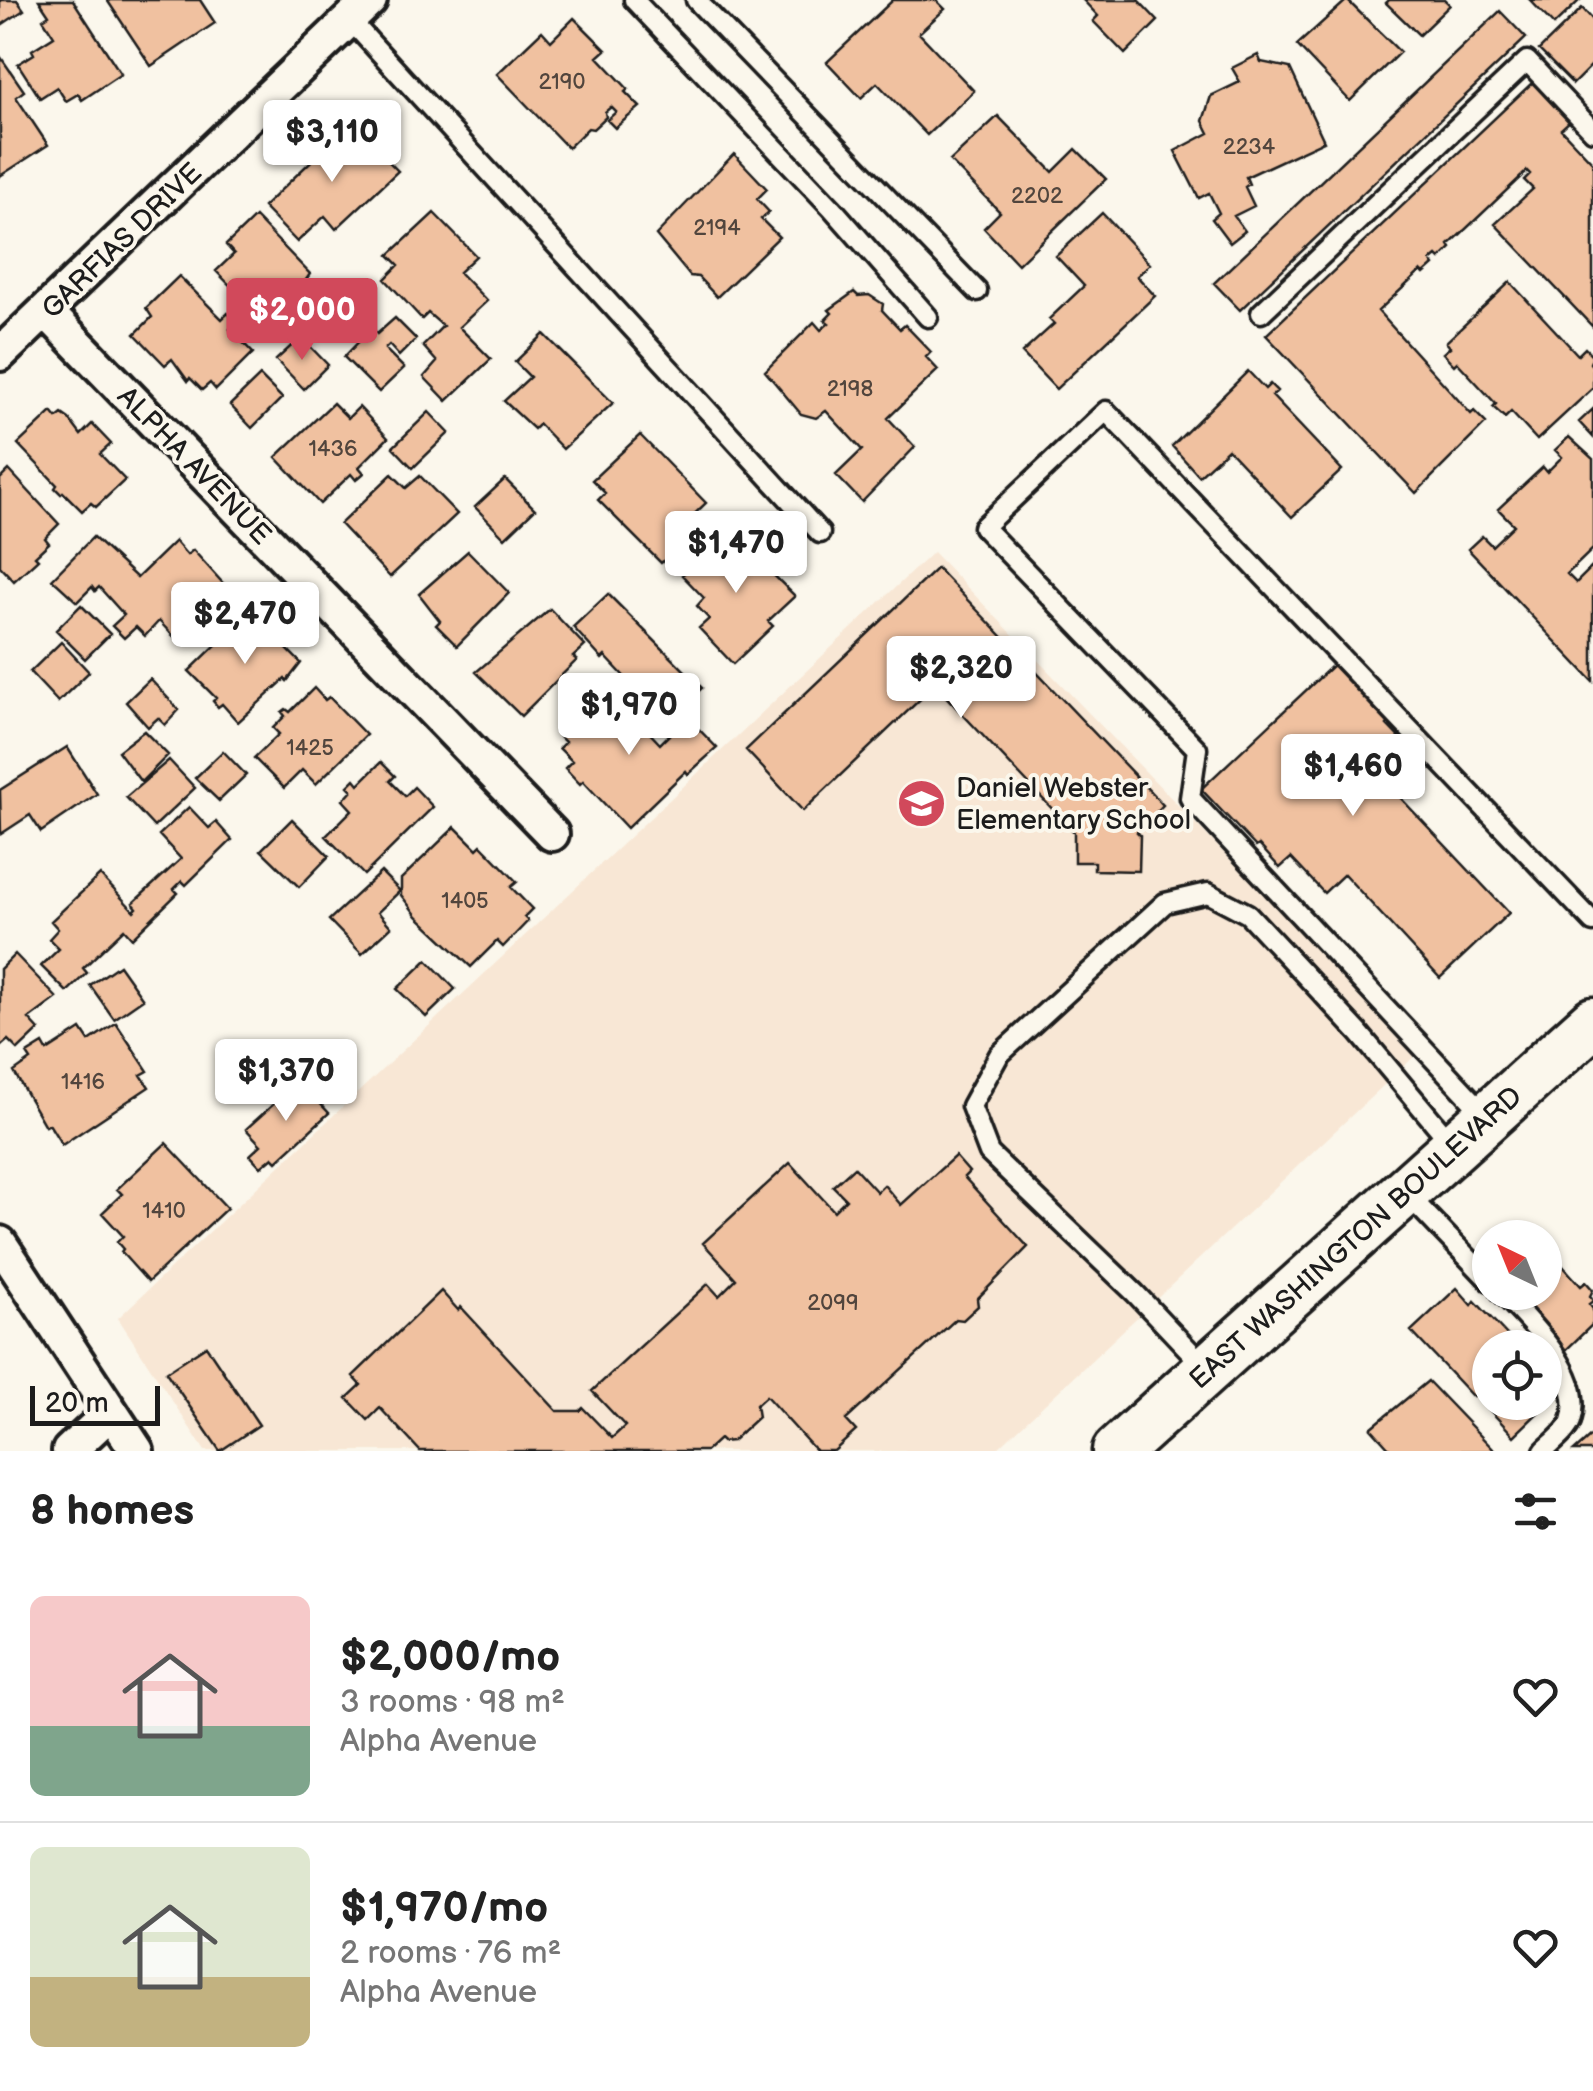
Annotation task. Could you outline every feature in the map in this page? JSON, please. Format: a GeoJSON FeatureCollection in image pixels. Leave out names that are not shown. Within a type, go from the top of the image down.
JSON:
{"type":"FeatureCollection","features":[{"type":"Feature","properties":{"kind":"main road","name":"EAST WASHINGTON BOULEVARD"},"geometry":{"type":"LineString","coordinates":[[1116,1451],[1593,1022]]}},
{"type":"Feature","properties":{"kind":"street","name":"GARFIAS DRIVE"},"geometry":{"type":"LineString","coordinates":[[0,354],[360,10]]}},
{"type":"Feature","properties":{"kind":"street","name":"ALPHA AVENUE"},"geometry":{"type":"LineString","coordinates":[[48,312],[552,834]]}},
{"type":"Feature","properties":{"kind":"street"},"geometry":{"type":"LineString","coordinates":[[0,1243],[137,1451]]}},
{"type":"Feature","properties":{"kind":"street"},"geometry":{"type":"LineString","coordinates":[[69,1451],[111,1412]]}},
{"type":"Feature","properties":{"kind":"lane"},"geometry":{"type":"LineString","coordinates":[[634,0],[832,208],[928,317]]}},
{"type":"Feature","properties":{"kind":"lane"},"geometry":{"type":"LineString","coordinates":[[696,0],[977,291]]}},
{"type":"Feature","properties":{"kind":"lane"},"geometry":{"type":"LineString","coordinates":[[360,10],[820,533]]}},
{"type":"Feature","properties":{"kind":"lane"},"geometry":{"type":"LineString","coordinates":[[1261,313],[1527,61],[1593,131]]}},
{"type":"Feature","properties":{"kind":"lane"},"geometry":{"type":"LineString","coordinates":[[1472,1134],[1190,798],[1197,749],[983,527],[1106,411],[1593,922]]}},
{"type":"Feature","properties":{"kind":"lane"},"geometry":{"type":"LineString","coordinates":[[1207,1369],[1135,1293],[989,1152],[971,1106],[999,1055],[1166,903],[1208,893],[1248,914],[1359,1034],[1472,1134]]}},
{"type":"Feature","properties":{"kind":"lane"},"geometry":{"type":"LineString","coordinates":[[1406,1193],[1472,1262]]}},
{"type":"Feature","properties":{"kind":"lane"},"geometry":{"type":"LineString","coordinates":[[1518,1310],[1534,1326],[1575,1391],[1570,1425],[1544,1451]]}},
{"type":"Feature","properties":{"kind":"shaded area","name":"Daniel Webster Elementary School"},"geometry":{"type":"Polygon","coordinates":[[[933,552],[1418,1053],[995,1451],[205,1451],[118,1318],[933,552]]]}},
{"type":"Feature","properties":{"kind":"building"},"geometry":{"type":"Polygon","coordinates":[[[0,0],[17,0],[24,10],[0,26],[0,0]]]}},
{"type":"Feature","properties":{"kind":"building"},"geometry":{"type":"Polygon","coordinates":[[[39,0],[73,0],[121,74],[82,100],[78,94],[66,101],[57,87],[40,98],[18,64],[54,36],[43,19],[49,15],[39,0]]]}},
{"type":"Feature","properties":{"kind":"building"},"geometry":{"type":"Polygon","coordinates":[[[107,0],[200,0],[215,23],[151,66],[107,0]]]}},
{"type":"Feature","properties":{"kind":"building"},"geometry":{"type":"Polygon","coordinates":[[[893,0],[936,0],[945,9],[919,33],[974,91],[927,135],[877,83],[861,98],[827,62],[893,0]]]}},
{"type":"Feature","properties":{"kind":"building"},"geometry":{"type":"Polygon","coordinates":[[[1083,0],[1138,0],[1158,21],[1125,54],[1093,21],[1098,16],[1083,0]]]}},
{"type":"Feature","properties":{"kind":"building"},"geometry":{"type":"Polygon","coordinates":[[[1347,0],[1400,52],[1350,101],[1297,45],[1347,0]]]}},
{"type":"Feature","properties":{"kind":"building"},"geometry":{"type":"Polygon","coordinates":[[[1445,0],[1450,5],[1419,35],[1386,3],[1445,0]]]}},
{"type":"Feature","properties":{"kind":"building"},"geometry":{"type":"Polygon","coordinates":[[[1530,0],[1580,0],[1554,25],[1530,0]]]}},
{"type":"Feature","properties":{"kind":"building"},"geometry":{"type":"Polygon","coordinates":[[[1582,8],[1593,20],[1593,64],[1573,84],[1539,50],[1582,8]]]}},
{"type":"Feature","properties":{"kind":"building"},"geometry":{"type":"Polygon","coordinates":[[[1500,11],[1526,38],[1240,310],[1214,283],[1500,11]]]}},
{"type":"Feature","properties":{"kind":"building"},"geometry":{"type":"Polygon","coordinates":[[[574,18],[606,50],[598,57],[640,107],[615,128],[607,120],[616,112],[611,107],[605,112],[606,117],[568,148],[497,74],[542,31],[551,41],[574,18]]]}},
{"type":"Feature","properties":{"kind":"building"},"geometry":{"type":"Polygon","coordinates":[[[1258,55],[1261,62],[1290,68],[1324,141],[1246,177],[1249,184],[1245,187],[1254,206],[1234,216],[1245,231],[1230,243],[1212,219],[1219,213],[1209,193],[1199,198],[1175,151],[1209,133],[1203,121],[1211,96],[1240,82],[1232,68],[1258,55]]]}},
{"type":"Feature","properties":{"kind":"building"},"geometry":{"type":"Polygon","coordinates":[[[0,56],[24,91],[16,97],[48,145],[0,176],[0,56]]]}},
{"type":"Feature","properties":{"kind":"building"},"geometry":{"type":"Polygon","coordinates":[[[1534,81],[1571,120],[1561,129],[1593,163],[1593,327],[1495,224],[1533,189],[1524,180],[1530,174],[1527,171],[1449,245],[1451,248],[1440,259],[1437,256],[1431,261],[1434,265],[1424,274],[1421,271],[1378,311],[1471,414],[1474,411],[1486,423],[1416,493],[1266,335],[1534,81]]]}},
{"type":"Feature","properties":{"kind":"building"},"geometry":{"type":"Polygon","coordinates":[[[998,116],[1053,172],[1076,149],[1106,179],[1018,264],[984,228],[1000,212],[950,161],[998,116]]]}},
{"type":"Feature","properties":{"kind":"building"},"geometry":{"type":"Polygon","coordinates":[[[351,123],[398,171],[336,229],[325,216],[297,242],[263,207],[351,123]]]}},
{"type":"Feature","properties":{"kind":"building"},"geometry":{"type":"Polygon","coordinates":[[[734,154],[767,189],[757,199],[769,212],[761,219],[779,237],[717,297],[698,277],[690,276],[656,235],[734,154]]]}},
{"type":"Feature","properties":{"kind":"building"},"geometry":{"type":"Polygon","coordinates":[[[434,213],[476,256],[459,272],[487,301],[459,327],[491,359],[447,401],[424,377],[437,362],[423,346],[443,326],[428,313],[422,319],[385,279],[399,265],[389,255],[434,213]]]}},
{"type":"Feature","properties":{"kind":"building"},"geometry":{"type":"Polygon","coordinates":[[[1102,213],[1150,264],[1137,276],[1155,296],[1056,389],[1022,353],[1054,324],[1049,319],[1084,286],[1056,256],[1102,213]]]}},
{"type":"Feature","properties":{"kind":"building"},"geometry":{"type":"Polygon","coordinates":[[[255,217],[310,274],[299,290],[296,287],[264,320],[216,271],[234,254],[226,245],[255,217]]]}},
{"type":"Feature","properties":{"kind":"building"},"geometry":{"type":"Polygon","coordinates":[[[179,276],[222,319],[228,313],[237,322],[230,329],[253,353],[216,390],[210,383],[202,390],[190,378],[188,381],[172,359],[165,365],[135,334],[152,317],[146,308],[179,276]]]}},
{"type":"Feature","properties":{"kind":"building"},"geometry":{"type":"Polygon","coordinates":[[[1510,282],[1578,355],[1585,348],[1593,356],[1593,388],[1537,440],[1511,412],[1505,418],[1493,407],[1496,404],[1457,362],[1454,365],[1443,353],[1450,347],[1446,342],[1510,282]]]}},
{"type":"Feature","properties":{"kind":"building"},"geometry":{"type":"Polygon","coordinates":[[[854,292],[883,304],[882,310],[900,329],[905,325],[931,352],[926,357],[938,370],[888,418],[915,447],[862,502],[836,475],[862,450],[826,411],[816,418],[801,414],[765,371],[814,322],[821,330],[829,323],[825,320],[832,313],[829,310],[854,292]]]}},
{"type":"Feature","properties":{"kind":"building"},"geometry":{"type":"Polygon","coordinates":[[[395,318],[416,339],[399,356],[389,345],[385,349],[404,368],[379,392],[344,357],[372,328],[377,334],[395,318]]]}},
{"type":"Feature","properties":{"kind":"building"},"geometry":{"type":"Polygon","coordinates":[[[544,334],[613,403],[563,449],[539,424],[534,429],[504,401],[530,377],[515,362],[544,334]]]}},
{"type":"Feature","properties":{"kind":"building"},"geometry":{"type":"Polygon","coordinates":[[[301,337],[328,365],[304,389],[276,360],[301,337]]]}},
{"type":"Feature","properties":{"kind":"building"},"geometry":{"type":"Polygon","coordinates":[[[1248,371],[1265,389],[1270,384],[1277,391],[1272,396],[1342,470],[1292,517],[1228,449],[1199,476],[1172,446],[1248,371]]]}},
{"type":"Feature","properties":{"kind":"building"},"geometry":{"type":"Polygon","coordinates":[[[260,376],[282,398],[252,428],[230,405],[260,376]]]}},
{"type":"Feature","properties":{"kind":"building"},"geometry":{"type":"Polygon","coordinates":[[[333,403],[348,418],[359,407],[388,438],[359,467],[364,473],[356,480],[351,474],[320,504],[276,457],[333,403]]]}},
{"type":"Feature","properties":{"kind":"building"},"geometry":{"type":"Polygon","coordinates":[[[1593,409],[1593,437],[1579,422],[1593,409]]]}},
{"type":"Feature","properties":{"kind":"building"},"geometry":{"type":"Polygon","coordinates":[[[52,412],[57,418],[62,414],[69,419],[81,435],[92,424],[111,444],[100,454],[125,480],[96,507],[91,503],[82,511],[55,488],[57,485],[18,444],[52,412]]]}},
{"type":"Feature","properties":{"kind":"building"},"geometry":{"type":"Polygon","coordinates":[[[429,412],[449,433],[413,468],[393,447],[429,412]]]}},
{"type":"Feature","properties":{"kind":"building"},"geometry":{"type":"Polygon","coordinates":[[[640,435],[706,503],[680,528],[689,538],[661,563],[598,500],[605,493],[592,480],[640,435]]]}},
{"type":"Feature","properties":{"kind":"building"},"geometry":{"type":"Polygon","coordinates":[[[1569,437],[1593,459],[1593,549],[1567,574],[1576,583],[1593,566],[1593,681],[1468,549],[1482,536],[1492,546],[1514,525],[1498,509],[1543,467],[1547,472],[1562,457],[1555,450],[1569,437]]]}},
{"type":"Feature","properties":{"kind":"building"},"geometry":{"type":"Polygon","coordinates":[[[9,470],[59,524],[45,538],[49,543],[35,556],[38,559],[14,581],[0,566],[0,479],[9,470]]]}},
{"type":"Feature","properties":{"kind":"building"},"geometry":{"type":"Polygon","coordinates":[[[392,474],[406,488],[420,476],[457,514],[390,577],[340,524],[392,474]]]}},
{"type":"Feature","properties":{"kind":"building"},"geometry":{"type":"Polygon","coordinates":[[[505,479],[535,509],[505,538],[475,507],[505,479]]]}},
{"type":"Feature","properties":{"kind":"building"},"geometry":{"type":"Polygon","coordinates":[[[729,531],[795,596],[768,621],[773,626],[733,664],[699,628],[709,619],[697,606],[704,598],[682,575],[729,531]]]}},
{"type":"Feature","properties":{"kind":"building"},"geometry":{"type":"Polygon","coordinates":[[[93,537],[137,578],[175,541],[187,555],[193,550],[229,590],[178,641],[159,621],[145,636],[136,627],[124,638],[112,626],[124,615],[99,587],[95,591],[92,587],[77,602],[52,579],[93,537]]]}},
{"type":"Feature","properties":{"kind":"building"},"geometry":{"type":"Polygon","coordinates":[[[468,551],[509,593],[457,646],[436,625],[440,621],[419,594],[468,551]]]}},
{"type":"Feature","properties":{"kind":"building"},"geometry":{"type":"Polygon","coordinates":[[[937,568],[1163,805],[1137,832],[1139,871],[1094,870],[1094,862],[1074,862],[1074,832],[935,685],[803,811],[746,750],[937,568]]]}},
{"type":"Feature","properties":{"kind":"building"},"geometry":{"type":"Polygon","coordinates":[[[608,594],[702,688],[666,721],[573,627],[608,594]]]}},
{"type":"Feature","properties":{"kind":"building"},"geometry":{"type":"Polygon","coordinates":[[[81,605],[110,634],[85,659],[56,630],[81,605]]]}},
{"type":"Feature","properties":{"kind":"building"},"geometry":{"type":"Polygon","coordinates":[[[550,609],[585,646],[573,657],[577,660],[521,716],[476,672],[550,609]]]}},
{"type":"Feature","properties":{"kind":"building"},"geometry":{"type":"Polygon","coordinates":[[[251,611],[265,627],[268,624],[276,632],[273,635],[301,663],[287,681],[238,722],[222,704],[218,707],[213,701],[216,698],[189,671],[251,611]]]}},
{"type":"Feature","properties":{"kind":"building"},"geometry":{"type":"Polygon","coordinates":[[[61,642],[89,672],[58,702],[30,672],[61,642]]]}},
{"type":"Feature","properties":{"kind":"building"},"geometry":{"type":"Polygon","coordinates":[[[1335,663],[1409,748],[1380,776],[1509,913],[1440,978],[1344,874],[1324,893],[1291,858],[1280,868],[1201,789],[1335,663]]]}},
{"type":"Feature","properties":{"kind":"building"},"geometry":{"type":"Polygon","coordinates":[[[150,679],[179,710],[165,725],[158,718],[148,727],[126,702],[150,679]]]}},
{"type":"Feature","properties":{"kind":"building"},"geometry":{"type":"Polygon","coordinates":[[[314,688],[325,700],[329,697],[366,735],[316,784],[302,770],[284,788],[254,758],[279,734],[273,728],[285,716],[282,712],[290,712],[314,688]]]}},
{"type":"Feature","properties":{"kind":"building"},"geometry":{"type":"Polygon","coordinates":[[[615,696],[660,744],[687,717],[717,748],[688,774],[686,771],[627,828],[583,781],[580,784],[565,768],[572,761],[559,748],[565,742],[558,735],[588,706],[595,714],[615,696]]]}},
{"type":"Feature","properties":{"kind":"building"},"geometry":{"type":"Polygon","coordinates":[[[144,731],[168,755],[141,782],[118,751],[144,731]]]}},
{"type":"Feature","properties":{"kind":"building"},"geometry":{"type":"Polygon","coordinates":[[[67,747],[97,794],[41,832],[30,815],[1,834],[0,790],[67,747]]]}},
{"type":"Feature","properties":{"kind":"building"},"geometry":{"type":"Polygon","coordinates":[[[223,751],[246,775],[219,801],[195,778],[223,751]]]}},
{"type":"Feature","properties":{"kind":"building"},"geometry":{"type":"Polygon","coordinates":[[[169,760],[195,788],[154,827],[126,797],[169,760]]]}},
{"type":"Feature","properties":{"kind":"building"},"geometry":{"type":"Polygon","coordinates":[[[381,762],[395,776],[390,781],[405,796],[414,787],[433,807],[364,875],[326,836],[352,810],[343,800],[352,790],[348,786],[355,779],[359,784],[381,762]]]}},
{"type":"Feature","properties":{"kind":"building"},"geometry":{"type":"Polygon","coordinates":[[[189,807],[209,828],[216,822],[232,840],[186,885],[182,881],[174,889],[178,893],[132,938],[124,929],[83,968],[87,973],[67,992],[41,966],[59,949],[49,939],[58,929],[51,921],[100,875],[134,911],[137,908],[133,903],[181,859],[159,835],[189,807]]]}},
{"type":"Feature","properties":{"kind":"building"},"geometry":{"type":"Polygon","coordinates":[[[292,819],[329,856],[299,887],[261,850],[292,819]]]}},
{"type":"Feature","properties":{"kind":"building"},"geometry":{"type":"Polygon","coordinates":[[[455,827],[477,849],[481,845],[517,882],[511,887],[532,909],[524,917],[528,921],[503,947],[497,941],[471,967],[417,916],[401,895],[401,879],[455,827]]]}},
{"type":"Feature","properties":{"kind":"building"},"geometry":{"type":"Polygon","coordinates":[[[381,872],[400,891],[378,912],[391,927],[362,954],[329,920],[381,872]]]}},
{"type":"Feature","properties":{"kind":"building"},"geometry":{"type":"Polygon","coordinates":[[[15,954],[57,998],[29,1019],[39,1030],[18,1050],[8,1040],[0,1047],[0,969],[15,954]]]}},
{"type":"Feature","properties":{"kind":"building"},"geometry":{"type":"Polygon","coordinates":[[[427,960],[455,989],[426,1017],[397,989],[427,960]]]}},
{"type":"Feature","properties":{"kind":"building"},"geometry":{"type":"Polygon","coordinates":[[[119,965],[143,999],[114,1019],[90,985],[119,965]]]}},
{"type":"Feature","properties":{"kind":"building"},"geometry":{"type":"Polygon","coordinates":[[[116,1023],[148,1071],[141,1075],[149,1087],[62,1145],[49,1124],[45,1126],[14,1072],[31,1060],[27,1054],[43,1044],[47,1051],[81,1029],[89,1041],[116,1023]]]}},
{"type":"Feature","properties":{"kind":"building"},"geometry":{"type":"Polygon","coordinates":[[[299,1081],[329,1113],[277,1161],[273,1157],[261,1167],[250,1155],[261,1145],[246,1129],[299,1081]]]}},
{"type":"Feature","properties":{"kind":"building"},"geometry":{"type":"Polygon","coordinates":[[[166,1143],[227,1208],[148,1282],[121,1252],[117,1242],[123,1236],[102,1213],[122,1194],[117,1189],[166,1143]]]}},
{"type":"Feature","properties":{"kind":"building"},"geometry":{"type":"Polygon","coordinates":[[[955,1156],[969,1172],[964,1177],[1028,1247],[977,1299],[978,1306],[963,1320],[956,1319],[846,1420],[856,1431],[834,1451],[816,1451],[766,1396],[756,1405],[758,1417],[732,1441],[719,1439],[706,1451],[420,1451],[380,1408],[368,1420],[347,1398],[361,1385],[353,1376],[441,1291],[458,1310],[461,1307],[557,1411],[583,1408],[612,1438],[625,1426],[592,1391],[708,1284],[719,1296],[736,1279],[703,1243],[790,1163],[834,1211],[846,1199],[833,1186],[854,1167],[877,1192],[884,1185],[901,1205],[955,1156]]]}},
{"type":"Feature","properties":{"kind":"building"},"geometry":{"type":"Polygon","coordinates":[[[1562,1265],[1581,1286],[1586,1282],[1593,1290],[1593,1301],[1589,1304],[1593,1324],[1566,1350],[1562,1346],[1562,1330],[1547,1330],[1529,1310],[1562,1310],[1562,1265]]]}},
{"type":"Feature","properties":{"kind":"building"},"geometry":{"type":"Polygon","coordinates":[[[1457,1288],[1472,1310],[1484,1310],[1502,1330],[1472,1330],[1472,1396],[1411,1331],[1457,1288]]]}},
{"type":"Feature","properties":{"kind":"building"},"geometry":{"type":"Polygon","coordinates":[[[206,1346],[259,1425],[220,1451],[166,1372],[206,1346]]]}},
{"type":"Feature","properties":{"kind":"building"},"geometry":{"type":"Polygon","coordinates":[[[1428,1381],[1495,1451],[1392,1451],[1371,1428],[1428,1381]]]}},
{"type":"Feature","properties":{"kind":"building"},"geometry":{"type":"Polygon","coordinates":[[[1499,1420],[1531,1420],[1514,1436],[1499,1420]]]}},
{"type":"Feature","properties":{"kind":"building"},"geometry":{"type":"Polygon","coordinates":[[[1593,1434],[1593,1451],[1574,1451],[1593,1434]]]}},
{"type":"Feature","properties":{"kind":"place","name":"Daniel Webster Elementary School"},"geometry":{"type":"Point","coordinates":[921,803]}}]}
